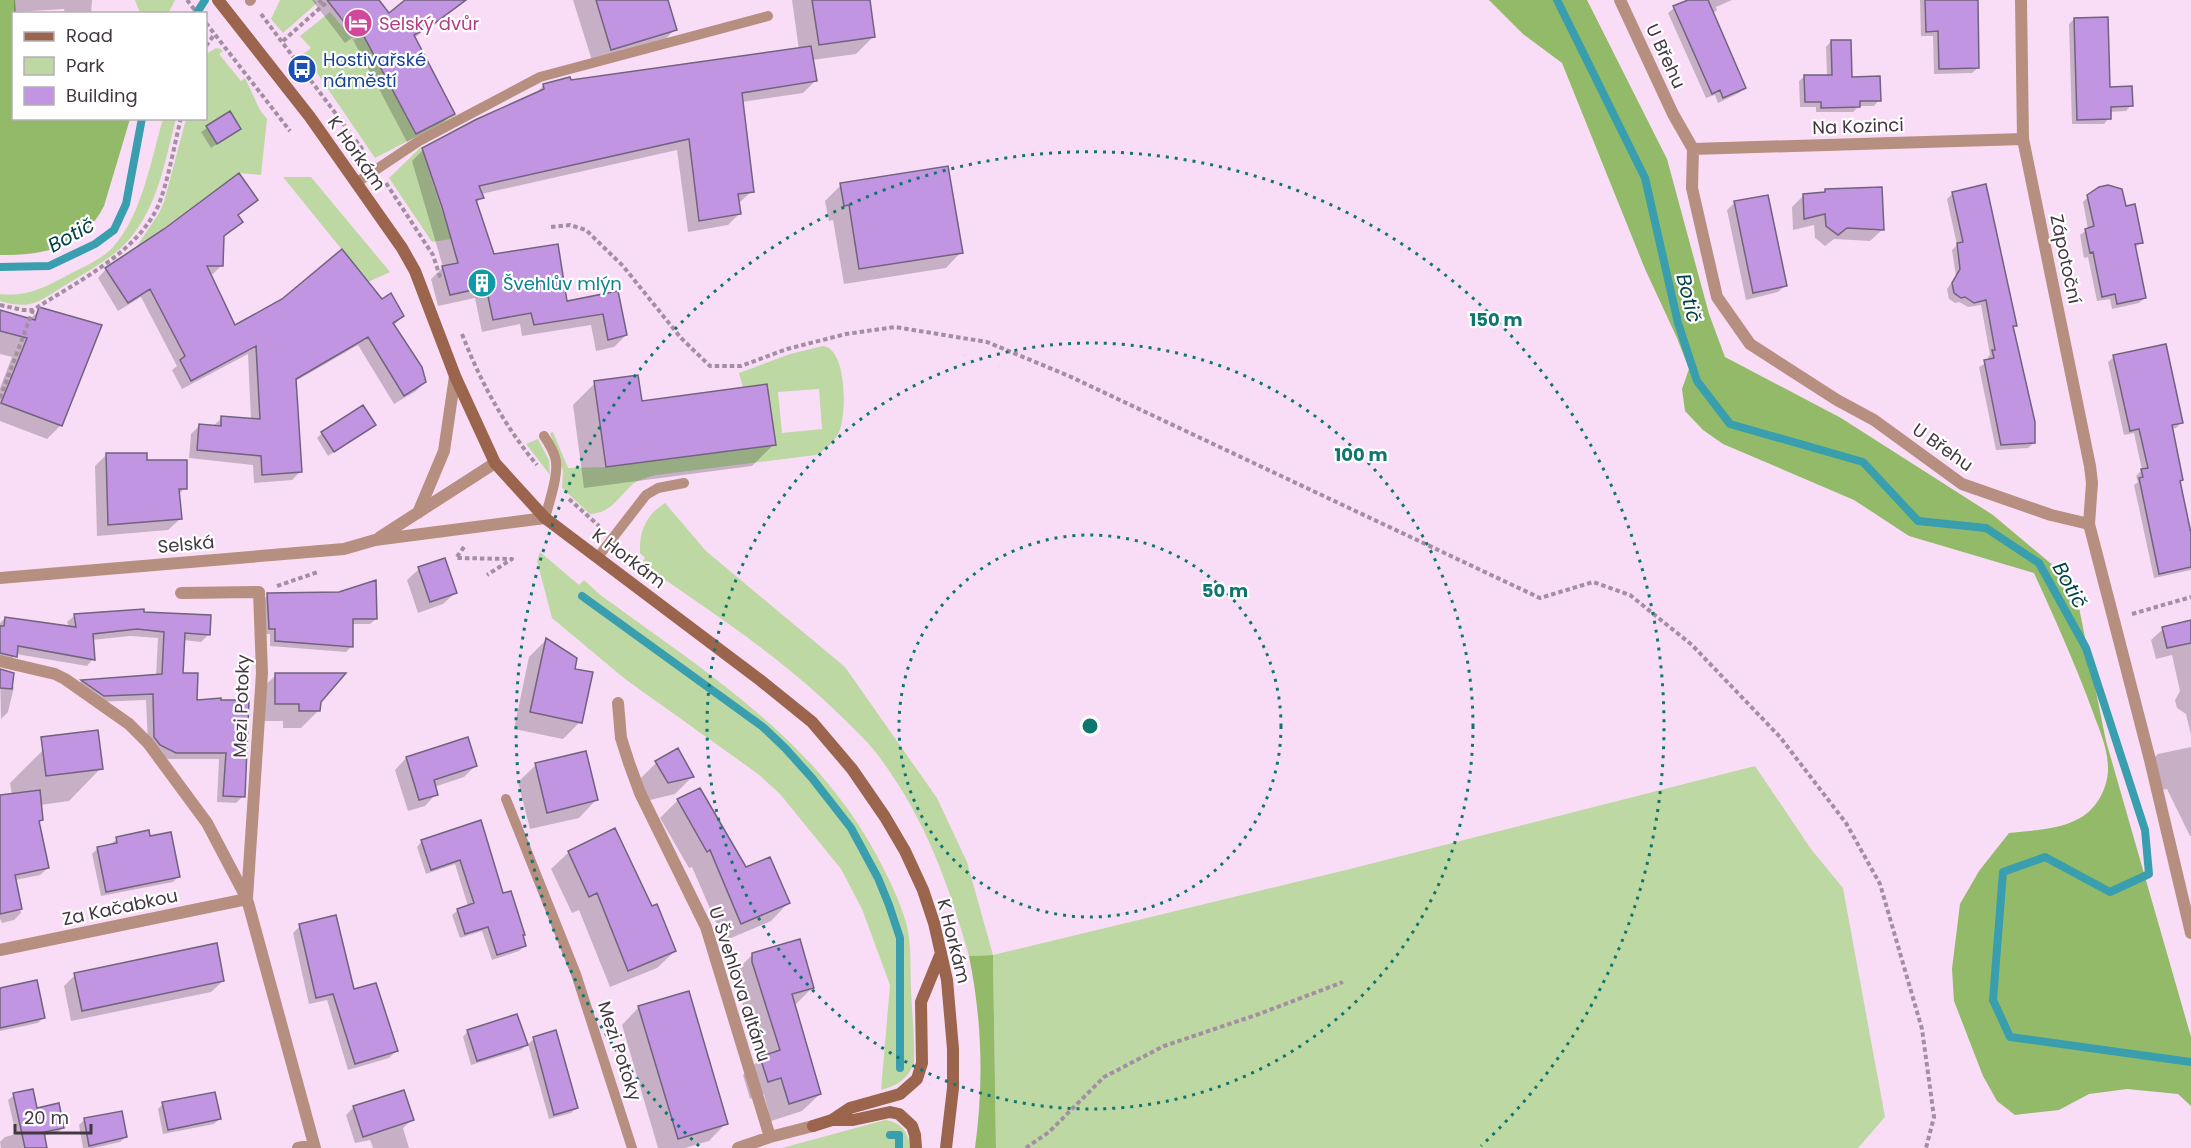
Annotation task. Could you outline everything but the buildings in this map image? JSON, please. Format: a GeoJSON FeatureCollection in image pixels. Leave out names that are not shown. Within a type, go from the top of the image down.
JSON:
{"type":"FeatureCollection","features":[{"type":"Feature","properties":{"kind":"main road","name":"K Horkám"},"geometry":{"type":"LineString","coordinates":[[219,1],[310,117],[410,262],[455,376],[495,463],[545,518],[760,680],[812,722],[852,769],[885,817],[905,851],[922,890],[941,953],[951,1015],[953,1048],[953,1088],[946,1148]]}},
{"type":"Feature","properties":{"kind":"main road"},"geometry":{"type":"LineString","coordinates":[[813,1126],[832,1120],[850,1108],[900,1094],[916,1079],[922,1064],[921,1002],[941,953]]}},
{"type":"Feature","properties":{"kind":"main road"},"geometry":{"type":"LineString","coordinates":[[832,1120],[853,1120],[890,1112],[899,1114],[912,1126],[916,1148]]}},
{"type":"Feature","properties":{"kind":"street","name":"U Břehu"},"geometry":{"type":"LineString","coordinates":[[1620,0],[1673,114],[1693,148],[1692,188],[1717,297],[1750,344],[1837,400],[1874,420],[1962,484],[2051,515],[2089,524]]}},
{"type":"Feature","properties":{"kind":"street","name":"Zápotoční"},"geometry":{"type":"LineString","coordinates":[[2021,0],[2023,139],[2090,466],[2092,483],[2089,524]]}},
{"type":"Feature","properties":{"kind":"street","name":"Na Kozinci"},"geometry":{"type":"LineString","coordinates":[[1693,148],[2023,139]]}},
{"type":"Feature","properties":{"kind":"street"},"geometry":{"type":"LineString","coordinates":[[418,513],[444,451],[455,376]]}},
{"type":"Feature","properties":{"kind":"street","name":"Selská"},"geometry":{"type":"LineString","coordinates":[[375,540],[495,463]]}},
{"type":"Feature","properties":{"kind":"street","name":"Selská"},"geometry":{"type":"LineString","coordinates":[[0,578],[344,549],[375,540],[545,518]]}},
{"type":"Feature","properties":{"kind":"street"},"geometry":{"type":"LineString","coordinates":[[2089,524],[2191,933]]}},
{"type":"Feature","properties":{"kind":"street"},"geometry":{"type":"LineString","coordinates":[[181,593],[259,592]]}},
{"type":"Feature","properties":{"kind":"street","name":"Mezi Potoky"},"geometry":{"type":"LineString","coordinates":[[247,899],[262,673],[259,592]]}},
{"type":"Feature","properties":{"kind":"street","name":"Mezi Potoky"},"geometry":{"type":"LineString","coordinates":[[0,661],[55,674],[129,724],[148,743],[207,823],[247,899],[314,1146]]}},
{"type":"Feature","properties":{"kind":"street","name":"U Švehlova altánu"},"geometry":{"type":"LineString","coordinates":[[618,703],[621,738],[628,763],[640,793],[706,927],[770,1137]]}},
{"type":"Feature","properties":{"kind":"street","name":"Za Kačabkou"},"geometry":{"type":"LineString","coordinates":[[0,950],[247,899]]}},
{"type":"Feature","properties":{"kind":"street"},"geometry":{"type":"LineString","coordinates":[[738,1148],[813,1126]]}},
{"type":"Feature","properties":{"kind":"street"},"geometry":{"type":"LineString","coordinates":[[297,1148],[314,1146]]}},
{"type":"Feature","properties":{"kind":"lane"},"geometry":{"type":"LineString","coordinates":[[356,183],[419,141],[540,77],[768,16]]}},
{"type":"Feature","properties":{"kind":"lane"},"geometry":{"type":"LineString","coordinates":[[544,436],[556,463],[554,484],[545,518]]}},
{"type":"Feature","properties":{"kind":"lane"},"geometry":{"type":"LineString","coordinates":[[598,558],[646,495],[658,488],[684,483]]}},
{"type":"Feature","properties":{"kind":"lane","name":"Mezi Potoky"},"geometry":{"type":"LineString","coordinates":[[506,799],[576,974],[632,1148]]}},
{"type":"Feature","properties":{"kind":"path"},"geometry":{"type":"LineString","coordinates":[[187,0],[196,12]]}},
{"type":"Feature","properties":{"kind":"path"},"geometry":{"type":"LineString","coordinates":[[320,0],[323,5]]}},
{"type":"Feature","properties":{"kind":"path"},"geometry":{"type":"LineString","coordinates":[[283,41],[328,1]]}},
{"type":"Feature","properties":{"kind":"path"},"geometry":{"type":"LineString","coordinates":[[207,25],[290,131]]}},
{"type":"Feature","properties":{"kind":"path"},"geometry":{"type":"LineString","coordinates":[[207,45],[214,35]]}},
{"type":"Feature","properties":{"kind":"path"},"geometry":{"type":"LineString","coordinates":[[0,305],[33,310],[103,265],[138,236],[159,203],[180,120]]}},
{"type":"Feature","properties":{"kind":"path"},"geometry":{"type":"LineString","coordinates":[[551,227],[570,225],[586,230],[623,266],[681,338],[710,366],[741,366],[787,349],[846,334],[895,327],[987,342],[1069,376],[1540,598],[1593,582],[1630,595],[1692,645],[1780,737],[1846,823],[1880,884],[1922,1029],[1934,1117],[1926,1148]]}},
{"type":"Feature","properties":{"kind":"path"},"geometry":{"type":"LineString","coordinates":[[0,398],[33,310]]}},
{"type":"Feature","properties":{"kind":"path"},"geometry":{"type":"LineString","coordinates":[[478,527],[456,558],[512,559],[487,574]]}},
{"type":"Feature","properties":{"kind":"path"},"geometry":{"type":"LineString","coordinates":[[259,592],[321,571]]}},
{"type":"Feature","properties":{"kind":"path"},"geometry":{"type":"LineString","coordinates":[[2114,619],[2191,597]]}},
{"type":"Feature","properties":{"kind":"path"},"geometry":{"type":"LineString","coordinates":[[1026,1148],[1049,1132],[1104,1077],[1164,1046],[1259,1014],[1343,982]]}},
{"type":"Feature","properties":{"kind":"green space"},"geometry":{"type":"Polygon","coordinates":[[[0,0],[15,0],[16,12],[12,12],[12,120],[130,120],[104,206],[85,232],[60,247],[46,251],[0,255],[0,0]]]}},
{"type":"Feature","properties":{"kind":"green space"},"geometry":{"type":"Polygon","coordinates":[[[135,0],[175,0],[169,12],[140,12],[135,0]]]}},
{"type":"Feature","properties":{"kind":"green space"},"geometry":{"type":"Polygon","coordinates":[[[280,0],[314,0],[317,3],[283,33],[271,19],[280,0]]]}},
{"type":"Feature","properties":{"kind":"green space"},"geometry":{"type":"Polygon","coordinates":[[[1489,0],[1587,0],[1667,159],[1709,314],[1725,357],[1841,418],[1993,515],[2074,583],[2106,741],[2191,1037],[2191,1106],[2178,1094],[2127,1089],[2089,1094],[2059,1110],[2015,1115],[1997,1101],[1983,1076],[1954,1001],[1952,969],[1960,904],[1979,871],[2009,833],[2055,827],[2080,818],[2092,809],[2100,797],[2106,783],[2108,769],[2104,745],[2091,707],[2034,573],[1909,536],[1854,500],[1723,444],[1703,430],[1685,411],[1682,389],[1689,369],[1645,269],[1562,63],[1523,34],[1489,0]]]}},
{"type":"Feature","properties":{"kind":"green space"},"geometry":{"type":"Polygon","coordinates":[[[330,12],[354,40],[363,33],[452,109],[456,116],[375,158],[315,70],[302,55],[311,48],[300,36],[330,12]]]}},
{"type":"Feature","properties":{"kind":"green space"},"geometry":{"type":"Polygon","coordinates":[[[216,48],[221,49],[223,51],[219,54],[241,81],[245,78],[260,110],[267,119],[261,175],[239,173],[135,249],[164,202],[186,120],[207,120],[207,53],[216,48]],[[230,111],[206,126],[217,144],[241,129],[230,111]]]}},
{"type":"Feature","properties":{"kind":"green space"},"geometry":{"type":"Polygon","coordinates":[[[163,120],[176,120],[163,171],[151,204],[133,235],[121,248],[43,299],[20,305],[0,301],[0,294],[34,291],[97,260],[108,252],[123,234],[131,219],[150,169],[163,120]]]}},
{"type":"Feature","properties":{"kind":"green space"},"geometry":{"type":"Polygon","coordinates":[[[421,147],[451,239],[432,242],[389,178],[421,147]]]}},
{"type":"Feature","properties":{"kind":"green space"},"geometry":{"type":"Polygon","coordinates":[[[283,177],[311,177],[390,272],[368,282],[283,177]]]}},
{"type":"Feature","properties":{"kind":"green space"},"geometry":{"type":"Polygon","coordinates":[[[823,346],[831,350],[837,358],[841,370],[844,398],[842,424],[835,439],[816,455],[641,479],[614,504],[598,513],[590,514],[562,488],[563,471],[550,433],[553,432],[568,468],[606,467],[775,445],[767,384],[743,387],[739,373],[790,354],[823,346]],[[819,389],[778,392],[782,433],[822,429],[819,389]]]}},
{"type":"Feature","properties":{"kind":"green space"},"geometry":{"type":"Polygon","coordinates":[[[538,439],[549,460],[550,475],[526,444],[538,439]]]}},
{"type":"Feature","properties":{"kind":"green space"},"geometry":{"type":"Polygon","coordinates":[[[665,503],[706,551],[845,667],[937,798],[967,862],[993,955],[969,956],[944,878],[923,828],[896,781],[869,744],[824,699],[774,658],[642,564],[645,558],[640,553],[642,531],[648,518],[665,503]]]}},
{"type":"Feature","properties":{"kind":"green space"},"geometry":{"type":"Polygon","coordinates":[[[540,552],[579,585],[584,580],[599,594],[754,710],[822,776],[851,814],[889,880],[908,930],[914,1063],[909,1073],[901,1081],[881,1090],[890,985],[862,909],[841,869],[780,794],[758,774],[625,679],[552,618],[537,561],[540,552]]]}},
{"type":"Feature","properties":{"kind":"green space"},"geometry":{"type":"Polygon","coordinates":[[[1755,766],[1811,849],[1843,888],[1885,1117],[1858,1148],[996,1148],[993,955],[1346,870],[1755,766]]]}},
{"type":"Feature","properties":{"kind":"green space"},"geometry":{"type":"Polygon","coordinates":[[[993,955],[996,1148],[975,1148],[980,1100],[980,1052],[977,1004],[969,956],[993,955]]]}},
{"type":"Feature","properties":{"kind":"green space"},"geometry":{"type":"Polygon","coordinates":[[[885,1120],[896,1123],[903,1129],[908,1137],[910,1148],[782,1148],[885,1120]]]}},
{"type":"Feature","properties":{"kind":"waterway","name":"Botič"},"geometry":{"type":"LineString","coordinates":[[197,12],[205,0]]}},
{"type":"Feature","properties":{"kind":"waterway","name":"Botič"},"geometry":{"type":"LineString","coordinates":[[1557,0],[1645,178],[1678,323],[1697,381],[1730,424],[1863,462],[1918,521],[1986,528],[2039,563],[2086,648],[2145,830],[2149,874],[2110,892],[2045,857],[2003,872],[1993,1000],[2010,1037],[2191,1062]]}},
{"type":"Feature","properties":{"kind":"waterway","name":"Botič"},"geometry":{"type":"LineString","coordinates":[[0,267],[49,266],[95,244],[114,230],[126,204],[142,120]]}},
{"type":"Feature","properties":{"kind":"waterway"},"geometry":{"type":"LineString","coordinates":[[582,596],[763,727],[812,778],[851,828],[878,878],[900,938],[900,1068]]}},
{"type":"Feature","properties":{"kind":"waterway"},"geometry":{"type":"LineString","coordinates":[[890,1135],[899,1135],[899,1148]]}},
{"type":"Feature","properties":{"kind":"place","name":"Selský dvůr"},"geometry":{"type":"Point","coordinates":[358,23]}},
{"type":"Feature","properties":{"kind":"place","name":"Hostivařské náměstí"},"geometry":{"type":"Point","coordinates":[302,69]}},
{"type":"Feature","properties":{"kind":"place","name":"Švehlův mlýn"},"geometry":{"type":"Point","coordinates":[482,283]}}]}
